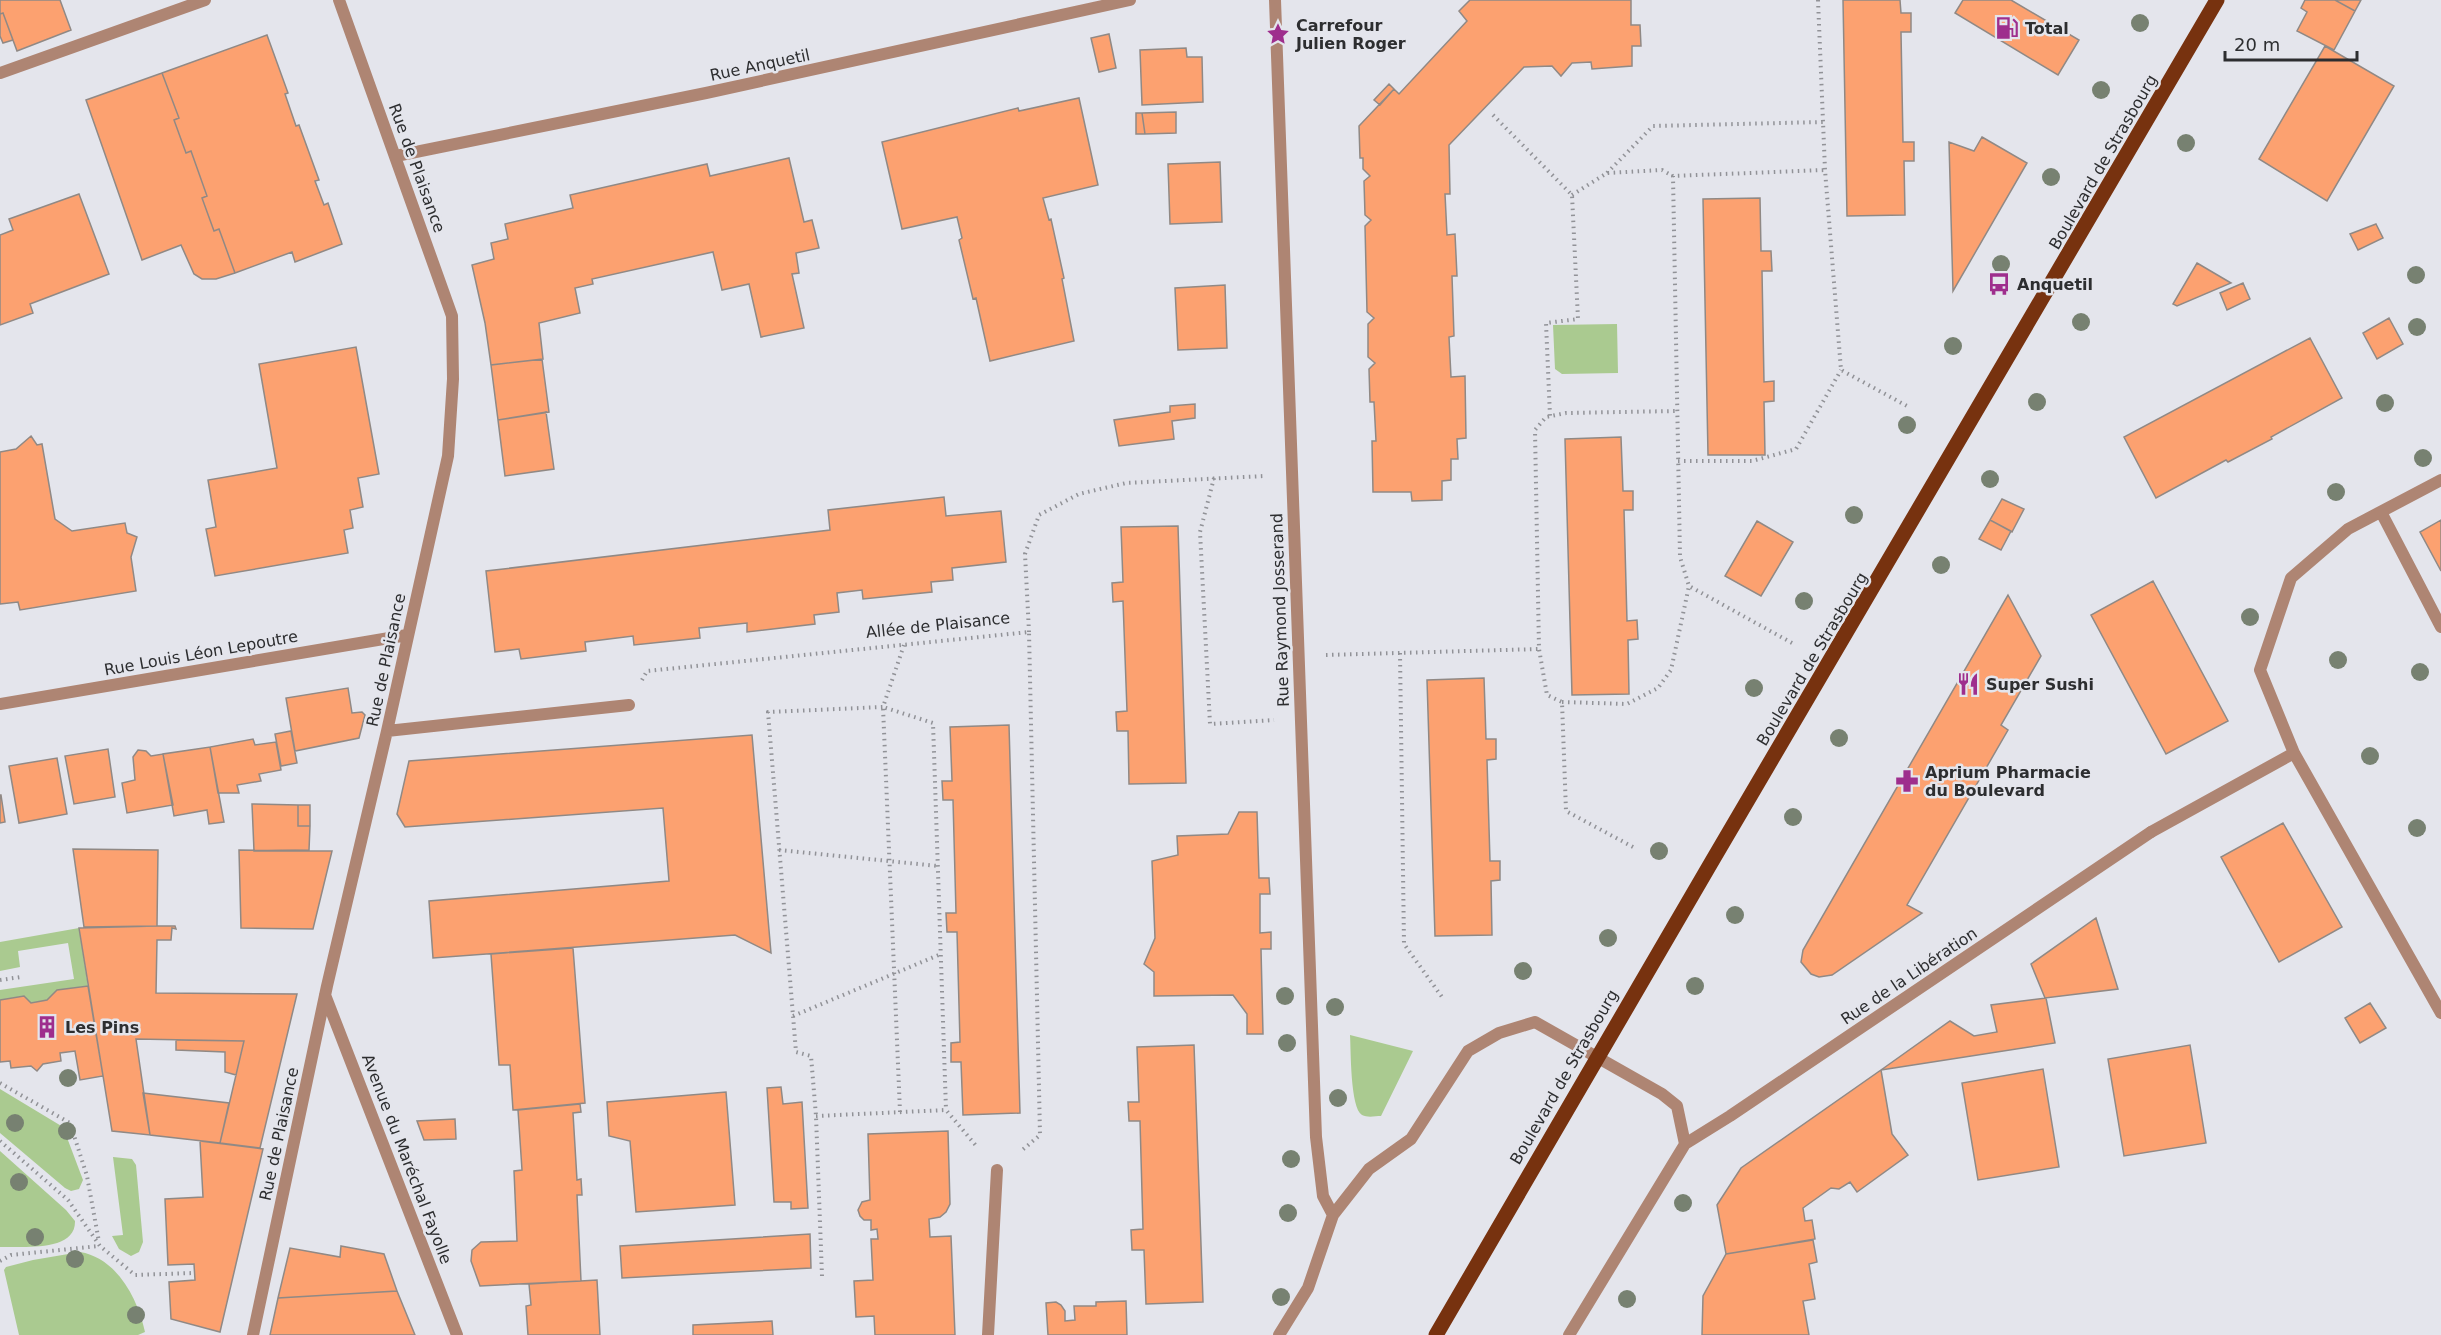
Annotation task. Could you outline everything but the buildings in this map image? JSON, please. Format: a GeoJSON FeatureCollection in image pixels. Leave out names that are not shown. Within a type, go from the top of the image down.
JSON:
{"type":"FeatureCollection","features":[{"type":"Feature","properties":{"kind":"main road","name":"Boulevard de Strasbourg"},"geometry":{"type":"LineString","coordinates":[[1436,1335],[1597,1055],[1949,462],[2217,0]]}},
{"type":"Feature","properties":{"kind":"street"},"geometry":{"type":"LineString","coordinates":[[0,73],[205,0]]}},
{"type":"Feature","properties":{"kind":"street","name":"Rue de Plaisance"},"geometry":{"type":"LineString","coordinates":[[253,1335],[325,995],[448,456],[453,379],[452,316],[339,0]]}},
{"type":"Feature","properties":{"kind":"street","name":"Rue Anquetil"},"geometry":{"type":"LineString","coordinates":[[396,156],[706,93],[1130,0]]}},
{"type":"Feature","properties":{"kind":"street","name":"Rue Raymond Josserand"},"geometry":{"type":"LineString","coordinates":[[1275,0],[1316,1137],[1323,1196],[1333,1215]]}},
{"type":"Feature","properties":{"kind":"street"},"geometry":{"type":"LineString","coordinates":[[2441,480],[2348,529],[2291,578],[2260,670],[2294,753],[2441,1013]]}},
{"type":"Feature","properties":{"kind":"street"},"geometry":{"type":"LineString","coordinates":[[2380,512],[2441,627]]}},
{"type":"Feature","properties":{"kind":"street","name":"Rue Louis Léon Lepoutre"},"geometry":{"type":"LineString","coordinates":[[0,704],[407,635]]}},
{"type":"Feature","properties":{"kind":"street"},"geometry":{"type":"LineString","coordinates":[[387,731],[629,705]]}},
{"type":"Feature","properties":{"kind":"street","name":"Rue de la Libération"},"geometry":{"type":"LineString","coordinates":[[1685,1144],[2151,832],[2294,753]]}},
{"type":"Feature","properties":{"kind":"street","name":"Avenue du Maréchal Fayolle"},"geometry":{"type":"LineString","coordinates":[[325,995],[457,1335]]}},
{"type":"Feature","properties":{"kind":"street"},"geometry":{"type":"LineString","coordinates":[[1279,1335],[1308,1288],[1333,1215],[1369,1169],[1411,1139],[1468,1051],[1499,1033],[1535,1022],[1597,1055],[1662,1094],[1677,1106],[1685,1144],[1574,1332]]}},
{"type":"Feature","properties":{"kind":"street"},"geometry":{"type":"LineString","coordinates":[[988,1335],[997,1170]]}},
{"type":"Feature","properties":{"kind":"path"},"geometry":{"type":"LineString","coordinates":[[1678,461],[1752,461],[1796,449],[1841,370],[1825,170],[1818,0]]}},
{"type":"Feature","properties":{"kind":"path"},"geometry":{"type":"LineString","coordinates":[[1493,115],[1572,195],[1578,318],[1546,323],[1550,416]]}},
{"type":"Feature","properties":{"kind":"path"},"geometry":{"type":"LineString","coordinates":[[1572,195],[1607,173],[1653,126],[1823,122]]}},
{"type":"Feature","properties":{"kind":"path"},"geometry":{"type":"LineString","coordinates":[[1607,173],[1662,170],[1673,176],[1825,170]]}},
{"type":"Feature","properties":{"kind":"path"},"geometry":{"type":"LineString","coordinates":[[1673,176],[1680,557],[1689,586],[1671,670],[1658,688],[1627,704],[1562,702],[1547,694],[1539,649],[1535,430],[1546,417],[1566,413],[1677,411]]}},
{"type":"Feature","properties":{"kind":"path"},"geometry":{"type":"LineString","coordinates":[[1841,370],[1907,406]]}},
{"type":"Feature","properties":{"kind":"path"},"geometry":{"type":"LineString","coordinates":[[1029,632],[1025,554],[1039,515],[1079,494],[1126,483],[1292,475]]}},
{"type":"Feature","properties":{"kind":"path"},"geometry":{"type":"LineString","coordinates":[[1214,478],[1200,532],[1210,724],[1301,718]]}},
{"type":"Feature","properties":{"kind":"path"},"geometry":{"type":"LineString","coordinates":[[1689,586],[1792,643]]}},
{"type":"Feature","properties":{"kind":"path","name":"Allée de Plaisance"},"geometry":{"type":"LineString","coordinates":[[629,705],[646,671],[1029,632],[1040,1135],[997,1170]]}},
{"type":"Feature","properties":{"kind":"path"},"geometry":{"type":"LineString","coordinates":[[900,1112],[884,707],[904,645]]}},
{"type":"Feature","properties":{"kind":"path"},"geometry":{"type":"LineString","coordinates":[[1299,656],[1539,649]]}},
{"type":"Feature","properties":{"kind":"path"},"geometry":{"type":"LineString","coordinates":[[1400,653],[1404,944],[1442,997]]}},
{"type":"Feature","properties":{"kind":"path"},"geometry":{"type":"LineString","coordinates":[[1562,702],[1566,811],[1633,847]]}},
{"type":"Feature","properties":{"kind":"path"},"geometry":{"type":"LineString","coordinates":[[822,1276],[816,1116],[811,1056],[796,1052],[768,712],[884,707],[933,723],[946,1110],[997,1170]]}},
{"type":"Feature","properties":{"kind":"path"},"geometry":{"type":"LineString","coordinates":[[779,850],[938,866]]}},
{"type":"Feature","properties":{"kind":"path"},"geometry":{"type":"LineString","coordinates":[[793,1016],[941,954]]}},
{"type":"Feature","properties":{"kind":"path"},"geometry":{"type":"LineString","coordinates":[[0,980],[21,977]]}},
{"type":"Feature","properties":{"kind":"path"},"geometry":{"type":"LineString","coordinates":[[0,1083],[70,1123],[87,1176],[100,1246]]}},
{"type":"Feature","properties":{"kind":"path"},"geometry":{"type":"LineString","coordinates":[[816,1116],[946,1110]]}},
{"type":"Feature","properties":{"kind":"path"},"geometry":{"type":"LineString","coordinates":[[0,1141],[68,1200],[100,1246],[135,1275],[194,1273]]}},
{"type":"Feature","properties":{"kind":"path"},"geometry":{"type":"LineString","coordinates":[[0,1255],[100,1246]]}},
{"type":"Feature","properties":{"kind":"path"},"geometry":{"type":"LineString","coordinates":[[0,1261],[11,1255]]}},
{"type":"Feature","properties":{"kind":"green space"},"geometry":{"type":"Polygon","coordinates":[[[1617,324],[1618,373],[1562,374],[1555,369],[1553,325],[1617,324]]]}},
{"type":"Feature","properties":{"kind":"green space"},"geometry":{"type":"Polygon","coordinates":[[[79,928],[88,986],[57,990],[47,1000],[31,1003],[24,996],[0,1000],[0,990],[74,979],[68,943],[18,951],[20,967],[0,971],[0,942],[79,928]]]}},
{"type":"Feature","properties":{"kind":"green space"},"geometry":{"type":"Polygon","coordinates":[[[1350,1035],[1413,1051],[1381,1116],[1364,1116],[1358,1110],[1353,1090],[1350,1035]]]}},
{"type":"Feature","properties":{"kind":"green space"},"geometry":{"type":"Polygon","coordinates":[[[0,1089],[63,1127],[83,1180],[79,1189],[71,1191],[65,1188],[0,1133],[0,1089]]]}},
{"type":"Feature","properties":{"kind":"green space"},"geometry":{"type":"Polygon","coordinates":[[[0,1151],[66,1210],[75,1221],[73,1231],[67,1238],[46,1246],[0,1247],[0,1151]]]}},
{"type":"Feature","properties":{"kind":"green space"},"geometry":{"type":"Polygon","coordinates":[[[113,1157],[132,1159],[136,1165],[143,1242],[139,1252],[131,1256],[119,1249],[112,1236],[123,1235],[113,1157]]]}},
{"type":"Feature","properties":{"kind":"green space"},"geometry":{"type":"Polygon","coordinates":[[[80,1252],[105,1262],[124,1282],[137,1306],[145,1332],[138,1335],[19,1335],[4,1270],[6,1267],[80,1252]]]}},
{"type":"Feature","properties":{"kind":"place","name":"Total"},"geometry":{"type":"Point","coordinates":[2007,28]}},
{"type":"Feature","properties":{"kind":"place","name":"Carrefour Julien Roger"},"geometry":{"type":"Point","coordinates":[1278,34]}},
{"type":"Feature","properties":{"kind":"place","name":"Anquetil"},"geometry":{"type":"Point","coordinates":[1999,284]}},
{"type":"Feature","properties":{"kind":"place","name":"Super Sushi"},"geometry":{"type":"Point","coordinates":[1968,684]}},
{"type":"Feature","properties":{"kind":"place","name":"Aprium Pharmacie du Boulevard"},"geometry":{"type":"Point","coordinates":[1907,781]}},
{"type":"Feature","properties":{"kind":"place","name":"Les Pins"},"geometry":{"type":"Point","coordinates":[47,1027]}}]}
